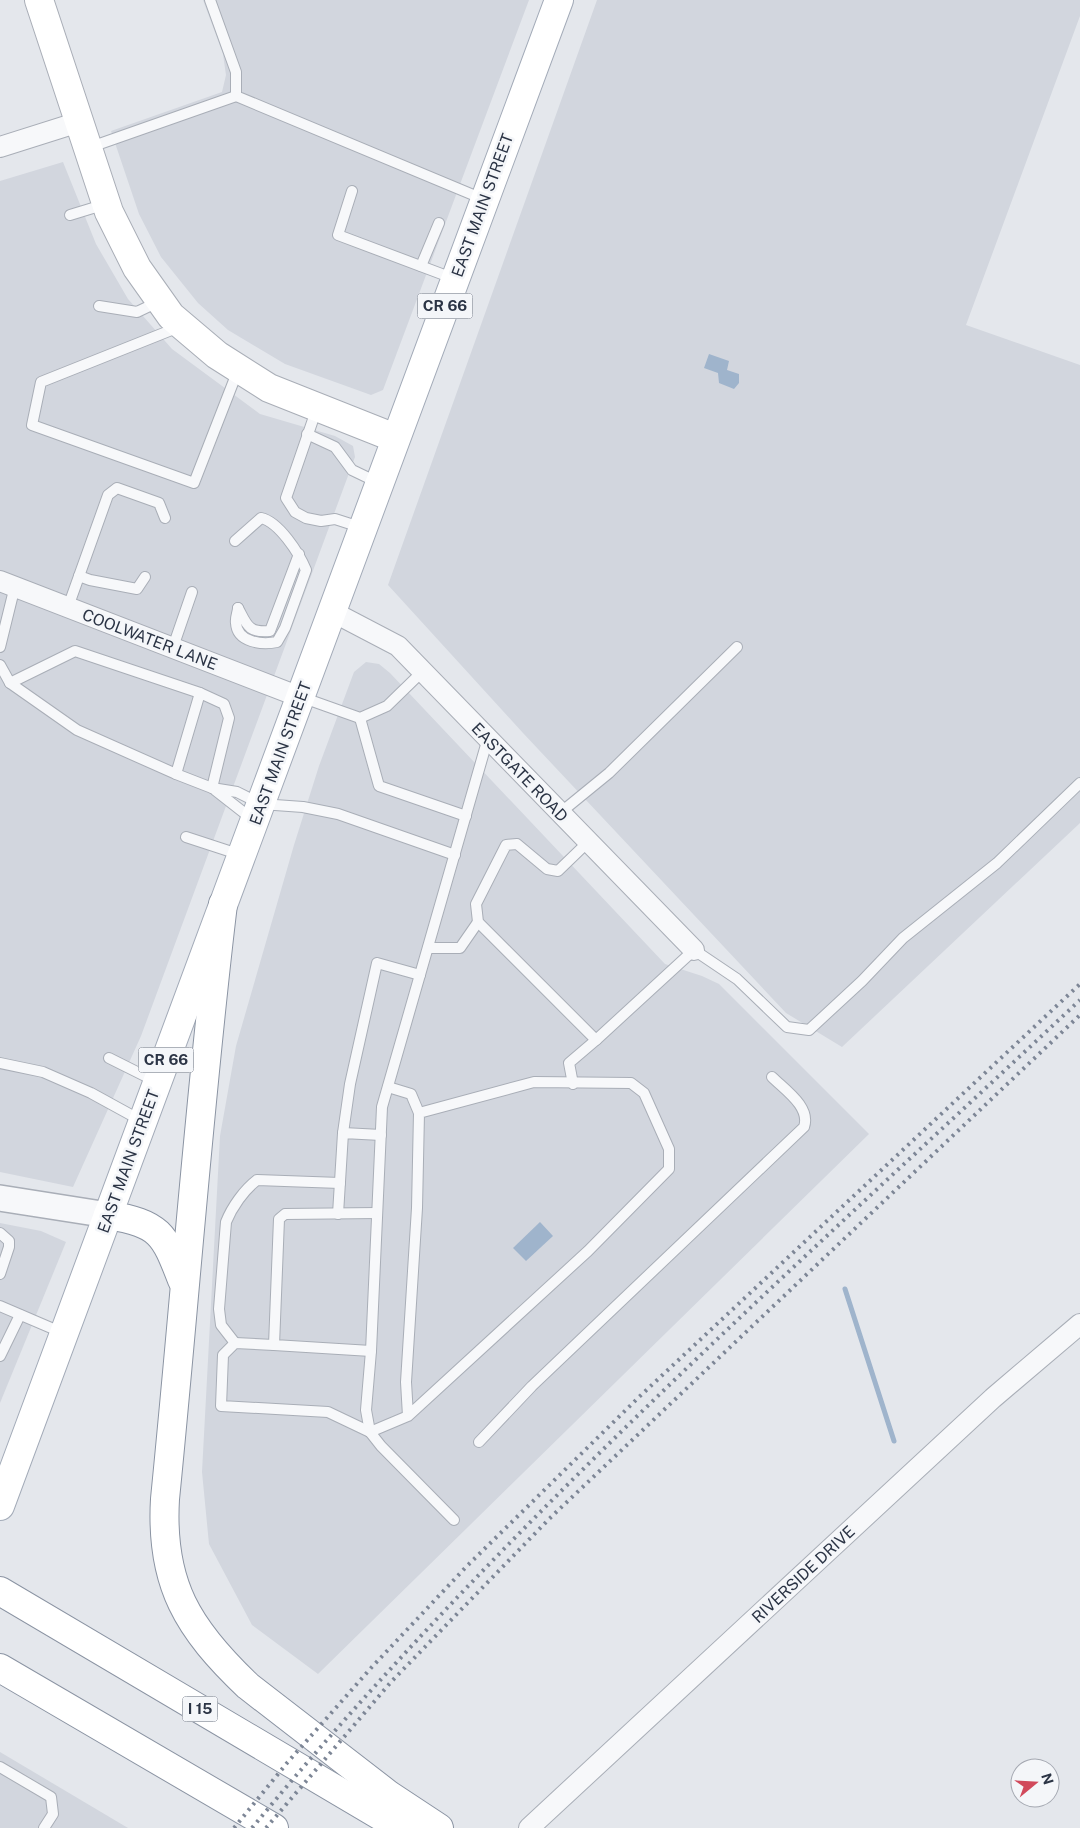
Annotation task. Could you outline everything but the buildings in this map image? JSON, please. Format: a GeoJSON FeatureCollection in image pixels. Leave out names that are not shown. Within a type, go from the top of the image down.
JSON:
{"type":"FeatureCollection","features":[{"type":"Feature","properties":{"kind":"main road"},"geometry":{"type":"LineString","coordinates":[[39,0],[106,204],[137,268],[171,316],[217,355],[269,388],[395,438]]}},
{"type":"Feature","properties":{"kind":"main road","name":"EAST MAIN STREET"},"geometry":{"type":"LineString","coordinates":[[0,1506],[559,0]]}},
{"type":"Feature","properties":{"kind":"main road"},"geometry":{"type":"LineString","coordinates":[[223,904],[201,1089],[186,1291],[163,1532],[167,1560],[175,1588],[185,1610],[206,1642],[248,1686],[389,1795],[439,1828]]}},
{"type":"Feature","properties":{"kind":"main road"},"geometry":{"type":"LineString","coordinates":[[108,1215],[135,1220],[160,1234],[168,1245],[186,1291]]}},
{"type":"Feature","properties":{"kind":"main road","name":"I 15"},"geometry":{"type":"LineString","coordinates":[[0,1591],[401,1828]]}},
{"type":"Feature","properties":{"kind":"main road"},"geometry":{"type":"LineString","coordinates":[[6,1674],[274,1828]]}},
{"type":"Feature","properties":{"kind":"street"},"geometry":{"type":"LineString","coordinates":[[0,147],[79,122]]}},
{"type":"Feature","properties":{"kind":"street","name":"COOLWATER LANE"},"geometry":{"type":"LineString","coordinates":[[8,584],[300,697]]}},
{"type":"Feature","properties":{"kind":"street","name":"EASTGATE ROAD"},"geometry":{"type":"LineString","coordinates":[[333,612],[398,646],[694,950]]}},
{"type":"Feature","properties":{"kind":"street"},"geometry":{"type":"LineString","coordinates":[[0,1198],[108,1215]]}},
{"type":"Feature","properties":{"kind":"street","name":"RIVERSIDE DRIVE"},"geometry":{"type":"LineString","coordinates":[[536,1821],[993,1398],[1080,1324]]}},
{"type":"Feature","properties":{"kind":"lane"},"geometry":{"type":"LineString","coordinates":[[210,0],[236,72],[236,96]]}},
{"type":"Feature","properties":{"kind":"lane"},"geometry":{"type":"LineString","coordinates":[[88,148],[236,96],[484,199]]}},
{"type":"Feature","properties":{"kind":"lane"},"geometry":{"type":"LineString","coordinates":[[352,191],[338,235],[455,279]]}},
{"type":"Feature","properties":{"kind":"lane"},"geometry":{"type":"LineString","coordinates":[[70,215],[106,204]]}},
{"type":"Feature","properties":{"kind":"lane"},"geometry":{"type":"LineString","coordinates":[[421,266],[439,223]]}},
{"type":"Feature","properties":{"kind":"lane"},"geometry":{"type":"LineString","coordinates":[[100,306],[137,312],[160,301]]}},
{"type":"Feature","properties":{"kind":"lane"},"geometry":{"type":"LineString","coordinates":[[183,326],[41,382],[32,425],[194,484],[239,369]]}},
{"type":"Feature","properties":{"kind":"lane"},"geometry":{"type":"LineString","coordinates":[[317,407],[286,492],[286,498],[295,512],[306,518],[321,521],[335,519],[363,528]]}},
{"type":"Feature","properties":{"kind":"lane"},"geometry":{"type":"LineString","coordinates":[[308,434],[335,447],[352,470],[380,483]]}},
{"type":"Feature","properties":{"kind":"lane"},"geometry":{"type":"LineString","coordinates":[[68,607],[108,495],[117,488],[159,503],[165,518]]}},
{"type":"Feature","properties":{"kind":"lane"},"geometry":{"type":"LineString","coordinates":[[235,541],[261,518],[269,520],[299,554],[270,631],[258,632],[248,627],[238,608]]}},
{"type":"Feature","properties":{"kind":"lane"},"geometry":{"type":"LineString","coordinates":[[79,576],[137,589],[146,577]]}},
{"type":"Feature","properties":{"kind":"lane"},"geometry":{"type":"LineString","coordinates":[[0,647],[8,584]]}},
{"type":"Feature","properties":{"kind":"lane"},"geometry":{"type":"LineString","coordinates":[[173,648],[192,592]]}},
{"type":"Feature","properties":{"kind":"lane"},"geometry":{"type":"LineString","coordinates":[[560,813],[609,773],[737,646]]}},
{"type":"Feature","properties":{"kind":"lane"},"geometry":{"type":"LineString","coordinates":[[10,683],[75,651],[200,693],[224,704],[229,718],[212,788]]}},
{"type":"Feature","properties":{"kind":"lane"},"geometry":{"type":"LineString","coordinates":[[0,665],[10,683],[77,730],[212,788],[258,813],[303,807],[338,814],[455,854]]}},
{"type":"Feature","properties":{"kind":"lane"},"geometry":{"type":"LineString","coordinates":[[300,697],[360,718],[387,706],[423,671]]}},
{"type":"Feature","properties":{"kind":"lane"},"geometry":{"type":"LineString","coordinates":[[176,774],[200,693]]}},
{"type":"Feature","properties":{"kind":"lane"},"geometry":{"type":"LineString","coordinates":[[360,718],[379,786],[466,816]]}},
{"type":"Feature","properties":{"kind":"lane"},"geometry":{"type":"LineString","coordinates":[[370,1432],[366,1410],[372,1351],[382,1107],[488,738]]}},
{"type":"Feature","properties":{"kind":"lane"},"geometry":{"type":"LineString","coordinates":[[573,1084],[570,1063],[694,950],[737,979],[787,1027],[809,1030],[862,981],[903,938],[997,863],[1080,783]]}},
{"type":"Feature","properties":{"kind":"lane"},"geometry":{"type":"LineString","coordinates":[[212,788],[237,792],[258,813]]}},
{"type":"Feature","properties":{"kind":"lane"},"geometry":{"type":"LineString","coordinates":[[186,837],[242,855]]}},
{"type":"Feature","properties":{"kind":"lane"},"geometry":{"type":"LineString","coordinates":[[588,842],[558,871],[547,869],[517,844],[506,845],[476,904],[478,922],[596,1040]]}},
{"type":"Feature","properties":{"kind":"lane"},"geometry":{"type":"LineString","coordinates":[[428,948],[460,948],[478,922]]}},
{"type":"Feature","properties":{"kind":"lane"},"geometry":{"type":"LineString","coordinates":[[338,1214],[343,1133],[350,1084],[377,963],[420,975]]}},
{"type":"Feature","properties":{"kind":"lane"},"geometry":{"type":"LineString","coordinates":[[109,1058],[158,1082]]}},
{"type":"Feature","properties":{"kind":"lane"},"geometry":{"type":"LineString","coordinates":[[0,1063],[43,1072],[91,1093],[143,1122]]}},
{"type":"Feature","properties":{"kind":"lane"},"geometry":{"type":"LineString","coordinates":[[479,1442],[532,1386],[804,1127],[807,1120],[801,1105],[772,1077]]}},
{"type":"Feature","properties":{"kind":"lane"},"geometry":{"type":"LineString","coordinates":[[370,1432],[408,1416],[588,1251],[669,1169],[669,1149],[644,1093],[630,1083],[573,1084],[534,1082],[419,1113]]}},
{"type":"Feature","properties":{"kind":"lane"},"geometry":{"type":"LineString","coordinates":[[388,1087],[411,1094],[419,1113],[417,1208],[406,1382],[408,1416]]}},
{"type":"Feature","properties":{"kind":"lane"},"geometry":{"type":"LineString","coordinates":[[343,1133],[381,1134]]}},
{"type":"Feature","properties":{"kind":"lane"},"geometry":{"type":"LineString","coordinates":[[235,1343],[221,1325],[220,1309],[226,1222],[230,1212],[257,1180],[340,1183]]}},
{"type":"Feature","properties":{"kind":"lane"},"geometry":{"type":"LineString","coordinates":[[274,1345],[279,1219],[285,1214],[377,1213]]}},
{"type":"Feature","properties":{"kind":"lane"},"geometry":{"type":"LineString","coordinates":[[0,1233],[9,1240],[10,1247],[0,1274]]}},
{"type":"Feature","properties":{"kind":"lane"},"geometry":{"type":"LineString","coordinates":[[0,1306],[64,1333]]}},
{"type":"Feature","properties":{"kind":"lane"},"geometry":{"type":"LineString","coordinates":[[0,1356],[20,1315]]}},
{"type":"Feature","properties":{"kind":"lane"},"geometry":{"type":"LineString","coordinates":[[372,1351],[235,1343],[223,1355],[221,1406],[328,1412],[370,1432],[381,1446],[454,1520]]}},
{"type":"Feature","properties":{"kind":"lane"},"geometry":{"type":"LineString","coordinates":[[0,1767],[50,1798],[52,1814],[44,1828]]}},
{"type":"Feature","properties":{"kind":"shaded area"},"geometry":{"type":"Polygon","coordinates":[[[203,0],[529,0],[383,390],[371,395],[285,364],[228,330],[198,303],[161,257],[139,214],[111,131],[222,92],[226,75],[223,54],[203,0]]]}},
{"type":"Feature","properties":{"kind":"shaded area"},"geometry":{"type":"Polygon","coordinates":[[[597,0],[1080,0],[1080,16],[966,325],[1080,365],[1080,823],[842,1047],[786,1013],[523,733],[388,585],[597,0]]]}},
{"type":"Feature","properties":{"kind":"shaded area"},"geometry":{"type":"Polygon","coordinates":[[[63,162],[96,244],[128,299],[172,349],[260,414],[335,436],[353,446],[355,457],[141,1036],[73,1187],[0,1172],[0,181],[63,162]]]}},
{"type":"Feature","properties":{"kind":"shaded area"},"geometry":{"type":"Polygon","coordinates":[[[366,662],[379,664],[390,673],[665,964],[702,976],[719,984],[869,1134],[318,1674],[252,1625],[209,1544],[202,1472],[220,1136],[236,1046],[294,845],[319,766],[354,672],[366,662]]]}},
{"type":"Feature","properties":{"kind":"shaded area"},"geometry":{"type":"Polygon","coordinates":[[[0,1223],[41,1231],[66,1242],[0,1403],[0,1223]]]}},
{"type":"Feature","properties":{"kind":"shaded area"},"geometry":{"type":"Polygon","coordinates":[[[0,1752],[128,1828],[0,1828],[0,1752]]]}},
{"type":"Feature","properties":{"kind":"water"},"geometry":{"type":"Polygon","coordinates":[[[709,354],[729,361],[727,370],[739,374],[739,383],[734,389],[719,383],[718,373],[704,368],[709,354]]]}},
{"type":"Feature","properties":{"kind":"water"},"geometry":{"type":"Polygon","coordinates":[[[540,1222],[553,1236],[526,1261],[513,1248],[540,1222]]]}},
{"type":"Feature","properties":{"kind":"waterway"},"geometry":{"type":"LineString","coordinates":[[845,1289],[894,1441]]}},
{"type":"Feature","properties":{"kind":"railway"},"geometry":{"type":"LineString","coordinates":[[234,1828],[287,1763],[371,1668],[466,1567],[639,1397],[1080,984]]}},
{"type":"Feature","properties":{"kind":"railway"},"geometry":{"type":"LineString","coordinates":[[252,1828],[347,1717],[446,1609],[549,1504],[759,1300],[1080,1000]]}},
{"type":"Feature","properties":{"kind":"railway"},"geometry":{"type":"LineString","coordinates":[[266,1828],[391,1682],[549,1519],[1080,1015]]}}]}
